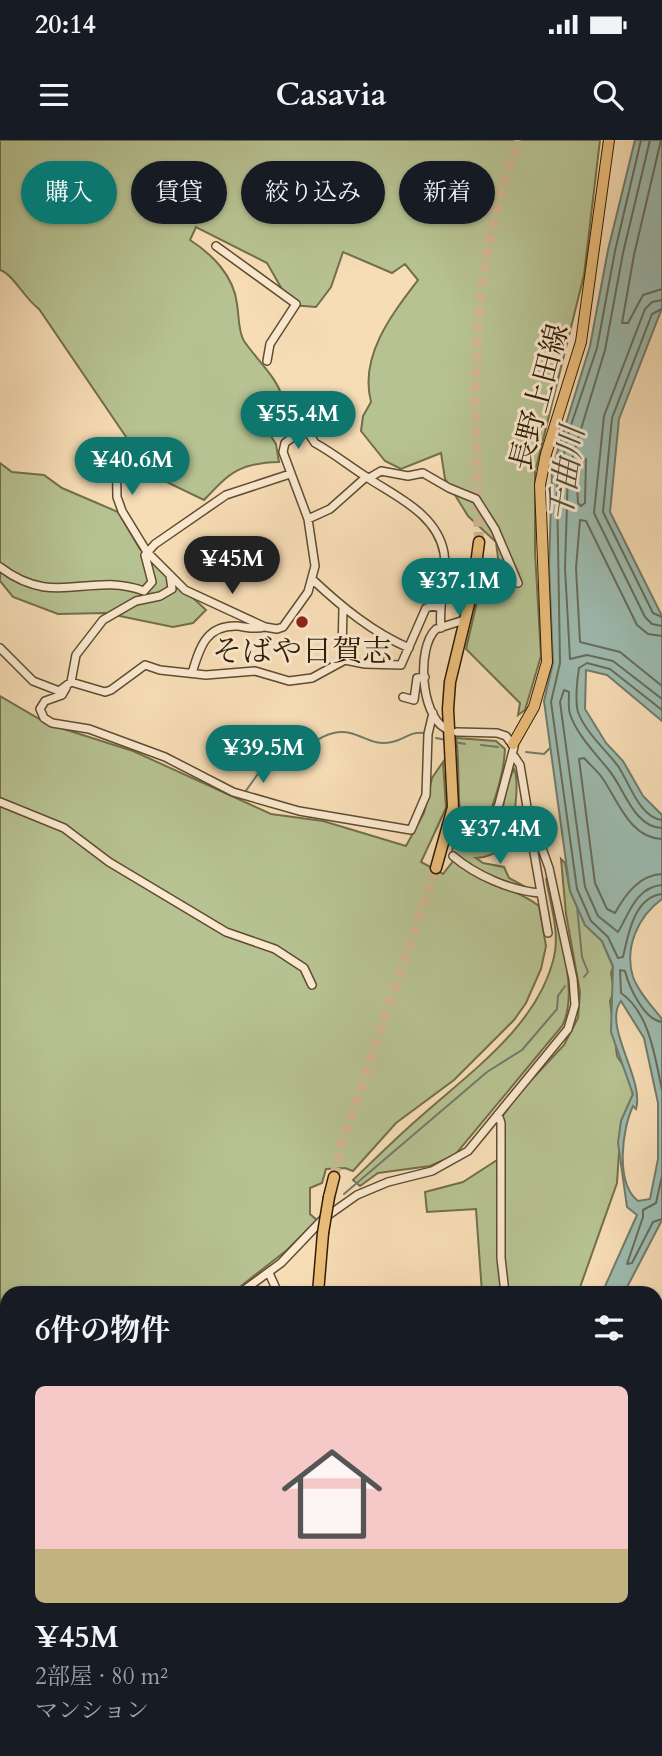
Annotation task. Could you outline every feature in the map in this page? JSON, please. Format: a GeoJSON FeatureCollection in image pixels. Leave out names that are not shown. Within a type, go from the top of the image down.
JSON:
{"type":"FeatureCollection","features":[{"type":"Feature","properties":{"kind":"highway"},"geometry":{"type":"LineString","coordinates":[[436,868],[449,831],[453,798],[448,709],[458,640],[473,587],[479,542]]}},
{"type":"Feature","properties":{"kind":"highway"},"geometry":{"type":"LineString","coordinates":[[319,1286],[323,1233],[334,1177]]}},
{"type":"Feature","properties":{"kind":"main road","name":"長野上田線"},"geometry":{"type":"LineString","coordinates":[[513,744],[534,707],[547,662],[540,485],[546,454],[581,342],[609,140]]}},
{"type":"Feature","properties":{"kind":"street"},"geometry":{"type":"LineString","coordinates":[[216,246],[296,304],[270,344],[267,361]]}},
{"type":"Feature","properties":{"kind":"street"},"geometry":{"type":"LineString","coordinates":[[192,673],[200,646],[209,633],[233,626],[283,627],[313,580],[313,541],[308,519],[284,460],[285,443],[305,428],[315,443],[339,456],[368,478],[387,486],[414,507],[440,539],[445,584],[440,608],[441,628]]}},
{"type":"Feature","properties":{"kind":"street"},"geometry":{"type":"LineString","coordinates":[[116,442],[117,497],[122,511],[147,552],[185,590],[265,626]]}},
{"type":"Feature","properties":{"kind":"street"},"geometry":{"type":"LineString","coordinates":[[308,519],[330,509],[368,478],[382,471],[408,476],[426,473],[449,488],[474,498],[495,529],[518,583]]}},
{"type":"Feature","properties":{"kind":"street"},"geometry":{"type":"LineString","coordinates":[[0,566],[22,582],[41,588],[115,585],[144,591],[152,582],[144,559],[147,552],[226,495],[290,474]]}},
{"type":"Feature","properties":{"kind":"street"},"geometry":{"type":"LineString","coordinates":[[169,574],[172,589],[167,593],[136,601],[103,620],[96,628],[76,655],[69,685],[62,695],[45,701],[40,709],[44,718],[52,723],[89,729],[165,757],[233,792],[299,811],[411,830],[426,795],[428,734],[433,713]]}},
{"type":"Feature","properties":{"kind":"street"},"geometry":{"type":"LineString","coordinates":[[313,580],[343,608],[381,635],[409,648]]}},
{"type":"Feature","properties":{"kind":"street"},"geometry":{"type":"LineString","coordinates":[[343,608],[345,660]]}},
{"type":"Feature","properties":{"kind":"street"},"geometry":{"type":"LineString","coordinates":[[0,648],[33,681],[59,691],[69,685],[105,692],[142,666],[206,675],[255,671],[289,681],[319,675],[345,660],[365,664],[401,665],[426,608],[440,608]]}},
{"type":"Feature","properties":{"kind":"street"},"geometry":{"type":"LineString","coordinates":[[445,728],[438,724],[433,713],[423,652],[426,642],[436,629],[464,620]]}},
{"type":"Feature","properties":{"kind":"street"},"geometry":{"type":"LineString","coordinates":[[441,628],[451,630],[458,640]]}},
{"type":"Feature","properties":{"kind":"street"},"geometry":{"type":"LineString","coordinates":[[403,697],[414,700],[417,678],[425,677]]}},
{"type":"Feature","properties":{"kind":"street"},"geometry":{"type":"LineString","coordinates":[[443,848],[461,842],[478,842],[489,832],[514,756],[513,744],[497,733],[457,732]]}},
{"type":"Feature","properties":{"kind":"street"},"geometry":{"type":"LineString","coordinates":[[250,1286],[269,1273],[323,1219],[374,1186],[432,1171],[455,1161],[476,1142],[562,1039],[575,1005],[573,979],[549,868],[527,807],[520,765],[514,756]]}},
{"type":"Feature","properties":{"kind":"street"},"geometry":{"type":"LineString","coordinates":[[0,802],[64,828],[109,862],[226,933],[275,949],[304,968],[312,985]]}},
{"type":"Feature","properties":{"kind":"street"},"geometry":{"type":"LineString","coordinates":[[449,831],[461,842]]}},
{"type":"Feature","properties":{"kind":"street"},"geometry":{"type":"LineString","coordinates":[[536,832],[532,839],[548,933]]}},
{"type":"Feature","properties":{"kind":"street"},"geometry":{"type":"LineString","coordinates":[[453,856],[473,873],[524,892],[541,893]]}},
{"type":"Feature","properties":{"kind":"street"},"geometry":{"type":"LineString","coordinates":[[498,1114],[502,1147],[501,1258],[504,1286]]}},
{"type":"Feature","properties":{"kind":"street"},"geometry":{"type":"LineString","coordinates":[[269,1273],[275,1286]]}},
{"type":"Feature","properties":{"kind":"green space"},"geometry":{"type":"Polygon","coordinates":[[[0,140],[600,140],[584,275],[535,472],[535,552],[541,656],[525,710],[518,715],[520,703],[466,649],[483,576],[500,574],[496,542],[468,516],[445,479],[441,453],[401,469],[385,461],[361,431],[363,416],[371,402],[370,368],[380,336],[418,280],[405,264],[392,273],[343,252],[331,287],[316,307],[291,305],[267,263],[196,227],[190,240],[214,259],[227,275],[235,294],[242,337],[271,376],[283,399],[261,421],[276,444],[279,462],[254,464],[237,471],[221,482],[204,500],[152,475],[39,309],[5,272],[0,270],[0,140]]]}},
{"type":"Feature","properties":{"kind":"green space"},"geometry":{"type":"Polygon","coordinates":[[[0,463],[12,472],[44,475],[62,488],[118,512],[140,549],[206,610],[193,623],[173,627],[105,613],[58,614],[13,597],[0,581],[0,463]]]}},
{"type":"Feature","properties":{"kind":"green space"},"geometry":{"type":"Polygon","coordinates":[[[0,696],[48,724],[133,751],[271,814],[323,821],[406,846],[424,813],[432,778],[443,762],[446,808],[421,862],[443,874],[454,860],[539,906],[546,946],[541,969],[526,1003],[514,1020],[454,1080],[396,1123],[353,1171],[345,1168],[326,1169],[322,1183],[310,1188],[310,1214],[317,1220],[287,1250],[241,1286],[0,1286],[0,696]]]}},
{"type":"Feature","properties":{"kind":"green space"},"geometry":{"type":"Polygon","coordinates":[[[456,738],[496,741],[505,749],[491,808],[480,829],[473,835],[465,834],[462,823],[456,738]]]}},
{"type":"Feature","properties":{"kind":"green space"},"geometry":{"type":"Polygon","coordinates":[[[514,769],[516,796],[508,838],[495,852],[476,858],[483,863],[504,867],[509,878],[529,889],[474,871],[451,854],[453,847],[472,849],[484,845],[493,836],[499,824],[514,769]]]}},
{"type":"Feature","properties":{"kind":"green space"},"geometry":{"type":"Polygon","coordinates":[[[561,859],[565,863],[570,891],[585,925],[602,941],[613,967],[611,973],[614,991],[610,1001],[617,1056],[628,1073],[633,1095],[621,1121],[617,1183],[580,1286],[482,1286],[476,1209],[427,1212],[425,1192],[463,1182],[497,1160],[498,1127],[501,1118],[522,1090],[564,1045],[578,1018],[580,992],[566,914],[561,859]]]}},
{"type":"Feature","properties":{"kind":"green space"},"geometry":{"type":"Polygon","coordinates":[[[546,878],[568,974],[569,994],[562,1026],[455,1155],[430,1166],[378,1173],[360,1186],[353,1180],[499,1046],[533,1005],[546,982],[556,947],[546,878]]]}},
{"type":"Feature","properties":{"kind":"water","name":"千曲川"},"geometry":{"type":"Polygon","coordinates":[[[635,140],[662,140],[662,308],[619,419],[610,512],[662,616],[662,721],[607,675],[586,670],[585,709],[606,743],[623,761],[643,796],[662,815],[662,899],[653,906],[640,924],[630,955],[636,983],[662,1019],[662,1220],[628,1286],[605,1286],[637,1215],[627,1207],[618,1143],[621,1121],[633,1094],[611,1032],[613,966],[602,941],[585,925],[570,891],[544,701],[553,663],[549,567],[552,469],[590,346],[608,250],[635,140]],[[621,1001],[617,1024],[637,1097],[636,1109],[633,1106],[626,1128],[623,1169],[631,1193],[638,1201],[650,1199],[658,1159],[658,1103],[644,1038],[621,1001]]]}},
{"type":"Feature","properties":{"kind":"waterway"},"geometry":{"type":"LineString","coordinates":[[245,792],[260,771],[286,752],[301,752],[329,734],[350,733],[386,743],[423,733]]}},
{"type":"Feature","properties":{"kind":"waterway"},"geometry":{"type":"LineString","coordinates":[[436,738],[446,740]]}},
{"type":"Feature","properties":{"kind":"waterway"},"geometry":{"type":"LineString","coordinates":[[454,742],[465,744]]}},
{"type":"Feature","properties":{"kind":"waterway"},"geometry":{"type":"LineString","coordinates":[[481,745],[498,747]]}},
{"type":"Feature","properties":{"kind":"waterway"},"geometry":{"type":"LineString","coordinates":[[526,752],[544,754],[550,748]]}},
{"type":"Feature","properties":{"kind":"waterway"},"geometry":{"type":"LineString","coordinates":[[577,907],[582,957],[588,972],[584,977]]}},
{"type":"Feature","properties":{"kind":"waterway"},"geometry":{"type":"LineString","coordinates":[[344,1194],[487,1072],[522,1050],[557,1009],[558,996],[565,986]]}},
{"type":"Feature","properties":{"kind":"tunnel"},"geometry":{"type":"LineString","coordinates":[[479,542],[477,339],[489,242],[519,140]]}},
{"type":"Feature","properties":{"kind":"tunnel"},"geometry":{"type":"LineString","coordinates":[[334,1177],[342,1143],[436,868]]}},
{"type":"Feature","properties":{"kind":"place","name":"そばや日賀志"},"geometry":{"type":"Point","coordinates":[302,622]}}]}
